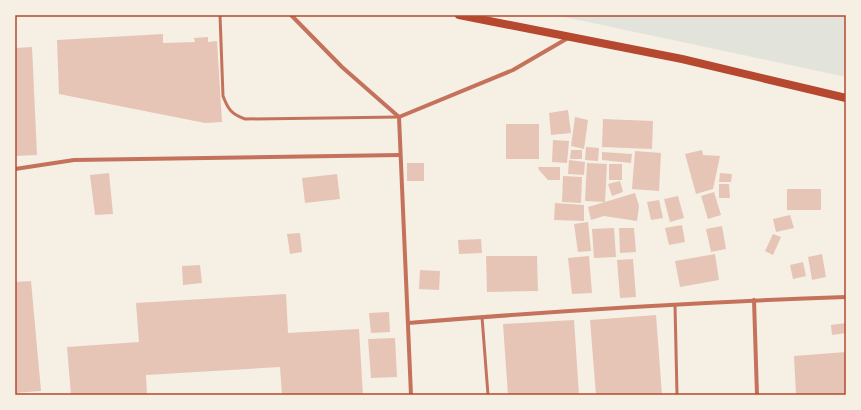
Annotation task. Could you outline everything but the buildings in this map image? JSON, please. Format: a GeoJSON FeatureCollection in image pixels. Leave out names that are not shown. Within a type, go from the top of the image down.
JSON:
{"type":"FeatureCollection","features":[{"type":"Feature","properties":{"kind":"main road"},"geometry":{"type":"LineString","coordinates":[[459,15],[568,38],[682,59],[846,98]]}},
{"type":"Feature","properties":{"kind":"street"},"geometry":{"type":"LineString","coordinates":[[291,15],[342,66],[400,117],[400,155],[411,395]]}},
{"type":"Feature","properties":{"kind":"street"},"geometry":{"type":"LineString","coordinates":[[400,117],[513,70],[568,38]]}},
{"type":"Feature","properties":{"kind":"street"},"geometry":{"type":"LineString","coordinates":[[15,169],[74,160],[400,155]]}},
{"type":"Feature","properties":{"kind":"street"},"geometry":{"type":"LineString","coordinates":[[408,323],[754,300],[846,297]]}},
{"type":"Feature","properties":{"kind":"street"},"geometry":{"type":"LineString","coordinates":[[754,300],[757,395]]}},
{"type":"Feature","properties":{"kind":"lane"},"geometry":{"type":"LineString","coordinates":[[220,15],[223,96],[227,107],[235,116],[245,119],[400,117]]}},
{"type":"Feature","properties":{"kind":"lane"},"geometry":{"type":"LineString","coordinates":[[675,305],[677,395]]}},
{"type":"Feature","properties":{"kind":"lane"},"geometry":{"type":"LineString","coordinates":[[482,317],[488,395]]}},
{"type":"Feature","properties":{"kind":"shaded area"},"geometry":{"type":"Polygon","coordinates":[[[555,15],[846,15],[846,77],[555,15]]]}}]}
